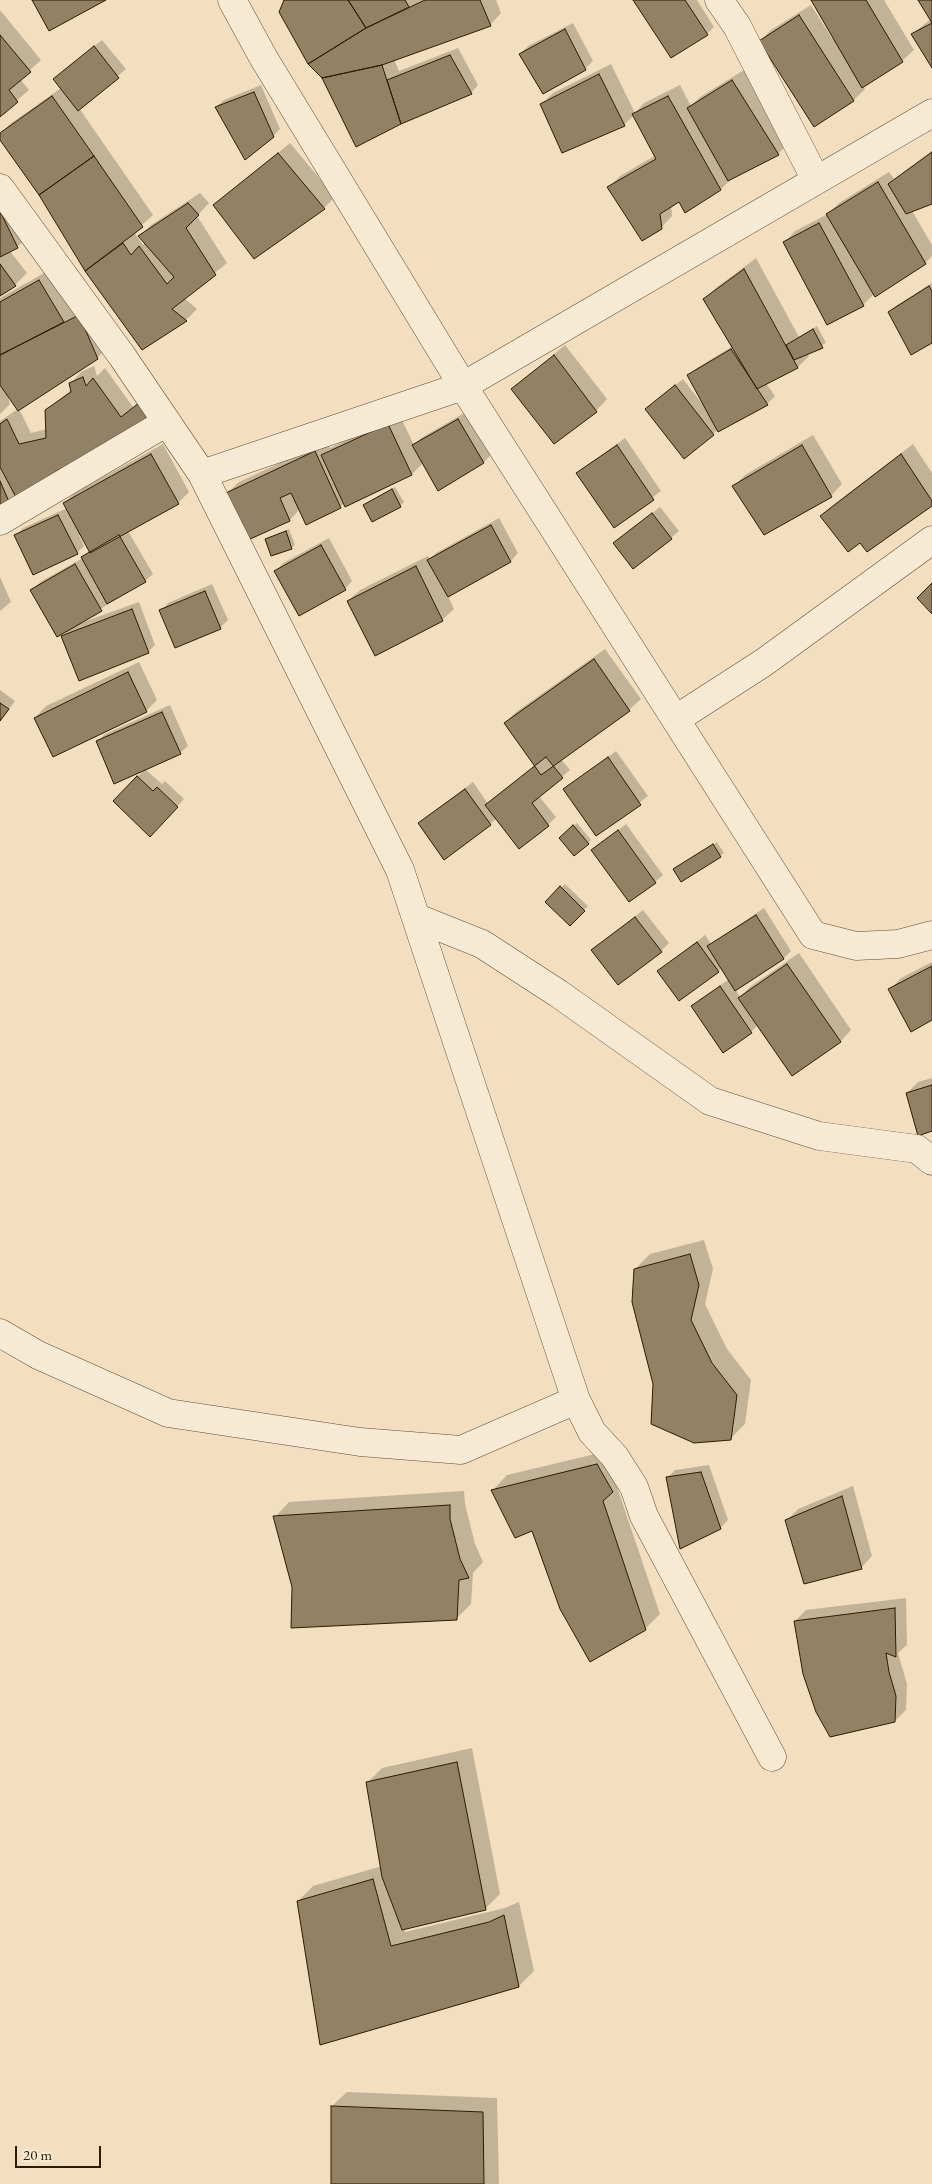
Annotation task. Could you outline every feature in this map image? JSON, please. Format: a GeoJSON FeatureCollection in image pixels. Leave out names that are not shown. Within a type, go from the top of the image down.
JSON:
{"type":"FeatureCollection","features":[{"type":"Feature","properties":{"kind":"street"},"geometry":{"type":"LineString","coordinates":[[232,0],[263,57],[464,386],[814,935],[856,946],[898,944],[932,935]]}},
{"type":"Feature","properties":{"kind":"street"},"geometry":{"type":"LineString","coordinates":[[719,0],[737,26],[816,180]]}},
{"type":"Feature","properties":{"kind":"street"},"geometry":{"type":"LineString","coordinates":[[202,474],[464,386],[932,113]]}},
{"type":"Feature","properties":{"kind":"street"},"geometry":{"type":"LineString","coordinates":[[0,188],[202,474],[400,870],[576,1400],[592,1432],[615,1457],[634,1487],[644,1516],[772,1757]]}},
{"type":"Feature","properties":{"kind":"street"},"geometry":{"type":"LineString","coordinates":[[0,521],[167,422]]}},
{"type":"Feature","properties":{"kind":"street"},"geometry":{"type":"LineString","coordinates":[[676,719],[762,663],[932,540]]}},
{"type":"Feature","properties":{"kind":"street"},"geometry":{"type":"LineString","coordinates":[[416,918],[482,944],[559,994],[710,1101],[819,1136],[916,1149],[932,1161]]}},
{"type":"Feature","properties":{"kind":"street"},"geometry":{"type":"LineString","coordinates":[[0,1333],[38,1355],[168,1413],[360,1442],[461,1450],[576,1400]]}},
{"type":"Feature","properties":{"kind":"building"},"geometry":{"type":"Polygon","coordinates":[[[32,0],[106,0],[49,31],[32,0]]]}},
{"type":"Feature","properties":{"kind":"building"},"geometry":{"type":"Polygon","coordinates":[[[284,0],[348,0],[366,28],[308,64],[279,12],[284,0]]]}},
{"type":"Feature","properties":{"kind":"building"},"geometry":{"type":"Polygon","coordinates":[[[348,0],[405,0],[409,7],[366,28],[348,0]]]}},
{"type":"Feature","properties":{"kind":"building"},"geometry":{"type":"Polygon","coordinates":[[[425,0],[480,0],[491,26],[382,65],[322,78],[308,64],[366,28],[425,0]]]}},
{"type":"Feature","properties":{"kind":"building"},"geometry":{"type":"Polygon","coordinates":[[[633,0],[685,0],[708,35],[671,58],[633,0]]]}},
{"type":"Feature","properties":{"kind":"building"},"geometry":{"type":"Polygon","coordinates":[[[811,0],[866,0],[903,62],[862,88],[811,0]]]}},
{"type":"Feature","properties":{"kind":"building"},"geometry":{"type":"Polygon","coordinates":[[[918,0],[932,0],[932,23],[918,0]]]}},
{"type":"Feature","properties":{"kind":"building"},"geometry":{"type":"Polygon","coordinates":[[[799,15],[854,101],[814,127],[759,41],[799,15]]]}},
{"type":"Feature","properties":{"kind":"building"},"geometry":{"type":"Polygon","coordinates":[[[932,23],[932,68],[911,34],[932,23]]]}},
{"type":"Feature","properties":{"kind":"building"},"geometry":{"type":"Polygon","coordinates":[[[565,29],[586,70],[543,94],[519,54],[565,29]]]}},
{"type":"Feature","properties":{"kind":"building"},"geometry":{"type":"Polygon","coordinates":[[[0,35],[31,72],[9,90],[18,102],[0,117],[0,35]]]}},
{"type":"Feature","properties":{"kind":"building"},"geometry":{"type":"Polygon","coordinates":[[[94,46],[119,78],[78,111],[53,79],[94,46]]]}},
{"type":"Feature","properties":{"kind":"building"},"geometry":{"type":"Polygon","coordinates":[[[450,55],[472,94],[401,124],[387,80],[450,55]]]}},
{"type":"Feature","properties":{"kind":"building"},"geometry":{"type":"Polygon","coordinates":[[[382,65],[401,124],[356,147],[322,78],[382,65]]]}},
{"type":"Feature","properties":{"kind":"building"},"geometry":{"type":"Polygon","coordinates":[[[599,74],[625,126],[562,153],[540,104],[599,74]]]}},
{"type":"Feature","properties":{"kind":"building"},"geometry":{"type":"Polygon","coordinates":[[[732,80],[779,155],[728,181],[687,108],[732,80]]]}},
{"type":"Feature","properties":{"kind":"building"},"geometry":{"type":"Polygon","coordinates":[[[254,92],[274,137],[245,160],[215,107],[254,92]]]}},
{"type":"Feature","properties":{"kind":"building"},"geometry":{"type":"Polygon","coordinates":[[[52,96],[94,156],[39,195],[0,140],[0,133],[52,96]]]}},
{"type":"Feature","properties":{"kind":"building"},"geometry":{"type":"Polygon","coordinates":[[[668,96],[721,190],[685,213],[679,202],[660,214],[662,229],[642,241],[607,187],[656,159],[632,114],[668,96]]]}},
{"type":"Feature","properties":{"kind":"building"},"geometry":{"type":"Polygon","coordinates":[[[932,152],[932,204],[906,214],[888,184],[932,152]]]}},
{"type":"Feature","properties":{"kind":"building"},"geometry":{"type":"Polygon","coordinates":[[[278,153],[325,209],[254,259],[213,205],[278,153]]]}},
{"type":"Feature","properties":{"kind":"building"},"geometry":{"type":"Polygon","coordinates":[[[94,156],[143,227],[85,271],[39,195],[94,156]]]}},
{"type":"Feature","properties":{"kind":"building"},"geometry":{"type":"Polygon","coordinates":[[[878,182],[926,264],[875,297],[826,214],[878,182]]]}},
{"type":"Feature","properties":{"kind":"building"},"geometry":{"type":"Polygon","coordinates":[[[188,203],[199,215],[186,228],[216,275],[172,309],[187,321],[142,350],[85,271],[123,243],[131,255],[139,246],[167,284],[174,277],[138,236],[188,203]]]}},
{"type":"Feature","properties":{"kind":"building"},"geometry":{"type":"Polygon","coordinates":[[[0,211],[18,248],[0,257],[0,211]]]}},
{"type":"Feature","properties":{"kind":"building"},"geometry":{"type":"Polygon","coordinates":[[[819,223],[864,306],[827,325],[783,242],[819,223]]]}},
{"type":"Feature","properties":{"kind":"building"},"geometry":{"type":"Polygon","coordinates":[[[0,264],[16,286],[0,296],[0,264]]]}},
{"type":"Feature","properties":{"kind":"building"},"geometry":{"type":"Polygon","coordinates":[[[744,269],[798,368],[757,389],[703,299],[744,269]]]}},
{"type":"Feature","properties":{"kind":"building"},"geometry":{"type":"Polygon","coordinates":[[[39,280],[64,322],[0,355],[0,302],[39,280]]]}},
{"type":"Feature","properties":{"kind":"building"},"geometry":{"type":"Polygon","coordinates":[[[929,286],[932,291],[932,343],[911,355],[888,312],[929,286]]]}},
{"type":"Feature","properties":{"kind":"building"},"geometry":{"type":"Polygon","coordinates":[[[79,315],[98,359],[18,411],[0,385],[0,355],[79,315]]]}},
{"type":"Feature","properties":{"kind":"building"},"geometry":{"type":"Polygon","coordinates":[[[813,329],[823,348],[794,360],[786,345],[813,329]]]}},
{"type":"Feature","properties":{"kind":"building"},"geometry":{"type":"Polygon","coordinates":[[[731,349],[768,405],[718,432],[687,375],[731,349]]]}},
{"type":"Feature","properties":{"kind":"building"},"geometry":{"type":"Polygon","coordinates":[[[554,355],[597,412],[554,444],[511,389],[554,355]]]}},
{"type":"Feature","properties":{"kind":"building"},"geometry":{"type":"Polygon","coordinates":[[[83,377],[86,386],[93,378],[121,417],[139,403],[152,427],[89,459],[58,470],[18,501],[0,467],[0,424],[7,419],[19,444],[46,438],[45,410],[71,392],[69,383],[83,377]]]}},
{"type":"Feature","properties":{"kind":"building"},"geometry":{"type":"Polygon","coordinates":[[[675,385],[714,435],[684,459],[645,409],[675,385]]]}},
{"type":"Feature","properties":{"kind":"building"},"geometry":{"type":"Polygon","coordinates":[[[458,419],[484,463],[438,491],[412,445],[458,419]]]}},
{"type":"Feature","properties":{"kind":"building"},"geometry":{"type":"Polygon","coordinates":[[[388,424],[412,475],[345,507],[321,455],[388,424]]]}},
{"type":"Feature","properties":{"kind":"building"},"geometry":{"type":"Polygon","coordinates":[[[617,445],[654,500],[614,528],[576,473],[617,445]]]}},
{"type":"Feature","properties":{"kind":"building"},"geometry":{"type":"Polygon","coordinates":[[[802,445],[832,497],[764,535],[732,486],[802,445]]]}},
{"type":"Feature","properties":{"kind":"building"},"geometry":{"type":"Polygon","coordinates":[[[315,451],[341,508],[306,525],[291,493],[280,498],[290,521],[248,540],[226,493],[315,451]]]}},
{"type":"Feature","properties":{"kind":"building"},"geometry":{"type":"Polygon","coordinates":[[[151,454],[179,504],[90,553],[63,503],[151,454]]]}},
{"type":"Feature","properties":{"kind":"building"},"geometry":{"type":"Polygon","coordinates":[[[901,454],[932,501],[932,506],[867,552],[860,543],[848,552],[820,516],[901,454]]]}},
{"type":"Feature","properties":{"kind":"building"},"geometry":{"type":"Polygon","coordinates":[[[0,481],[10,504],[0,510],[0,481]]]}},
{"type":"Feature","properties":{"kind":"building"},"geometry":{"type":"Polygon","coordinates":[[[392,489],[401,507],[372,522],[363,505],[392,489]]]}},
{"type":"Feature","properties":{"kind":"building"},"geometry":{"type":"Polygon","coordinates":[[[652,513],[672,539],[633,569],[613,543],[652,513]]]}},
{"type":"Feature","properties":{"kind":"building"},"geometry":{"type":"Polygon","coordinates":[[[58,515],[78,554],[33,575],[14,535],[58,515]]]}},
{"type":"Feature","properties":{"kind":"building"},"geometry":{"type":"Polygon","coordinates":[[[491,525],[511,562],[448,597],[427,560],[491,525]]]}},
{"type":"Feature","properties":{"kind":"building"},"geometry":{"type":"Polygon","coordinates":[[[286,531],[292,549],[271,556],[265,539],[286,531]]]}},
{"type":"Feature","properties":{"kind":"building"},"geometry":{"type":"Polygon","coordinates":[[[119,535],[146,582],[107,604],[81,557],[119,535]]]}},
{"type":"Feature","properties":{"kind":"building"},"geometry":{"type":"Polygon","coordinates":[[[321,545],[346,590],[299,616],[274,571],[321,545]]]}},
{"type":"Feature","properties":{"kind":"building"},"geometry":{"type":"Polygon","coordinates":[[[75,564],[102,611],[57,637],[30,590],[75,564]]]}},
{"type":"Feature","properties":{"kind":"building"},"geometry":{"type":"Polygon","coordinates":[[[416,566],[443,621],[375,656],[347,601],[416,566]]]}},
{"type":"Feature","properties":{"kind":"building"},"geometry":{"type":"Polygon","coordinates":[[[932,583],[932,614],[917,598],[932,583]]]}},
{"type":"Feature","properties":{"kind":"building"},"geometry":{"type":"Polygon","coordinates":[[[205,591],[221,629],[175,648],[159,610],[205,591]]]}},
{"type":"Feature","properties":{"kind":"building"},"geometry":{"type":"Polygon","coordinates":[[[132,609],[149,653],[79,681],[61,636],[132,609]]]}},
{"type":"Feature","properties":{"kind":"building"},"geometry":{"type":"Polygon","coordinates":[[[594,659],[630,711],[541,775],[504,723],[594,659]]]}},
{"type":"Feature","properties":{"kind":"building"},"geometry":{"type":"Polygon","coordinates":[[[128,672],[147,712],[53,757],[34,718],[128,672]]]}},
{"type":"Feature","properties":{"kind":"building"},"geometry":{"type":"Polygon","coordinates":[[[0,703],[9,709],[0,721],[0,703]]]}},
{"type":"Feature","properties":{"kind":"building"},"geometry":{"type":"Polygon","coordinates":[[[162,712],[181,754],[114,784],[96,741],[162,712]]]}},
{"type":"Feature","properties":{"kind":"building"},"geometry":{"type":"Polygon","coordinates":[[[546,757],[563,778],[532,803],[549,826],[519,849],[485,805],[546,757]]]}},
{"type":"Feature","properties":{"kind":"building"},"geometry":{"type":"Polygon","coordinates":[[[608,757],[641,805],[596,836],[563,789],[608,757]]]}},
{"type":"Feature","properties":{"kind":"building"},"geometry":{"type":"Polygon","coordinates":[[[137,776],[153,791],[157,787],[178,807],[150,837],[113,801],[137,776]]]}},
{"type":"Feature","properties":{"kind":"building"},"geometry":{"type":"Polygon","coordinates":[[[465,789],[491,825],[444,860],[418,823],[465,789]]]}},
{"type":"Feature","properties":{"kind":"building"},"geometry":{"type":"Polygon","coordinates":[[[573,825],[589,844],[574,856],[559,838],[573,825]]]}},
{"type":"Feature","properties":{"kind":"building"},"geometry":{"type":"Polygon","coordinates":[[[618,830],[656,883],[629,902],[591,850],[618,830]]]}},
{"type":"Feature","properties":{"kind":"building"},"geometry":{"type":"Polygon","coordinates":[[[713,844],[721,857],[681,882],[673,869],[713,844]]]}},
{"type":"Feature","properties":{"kind":"building"},"geometry":{"type":"Polygon","coordinates":[[[560,886],[585,911],[570,926],[545,902],[560,886]]]}},
{"type":"Feature","properties":{"kind":"building"},"geometry":{"type":"Polygon","coordinates":[[[756,915],[784,959],[735,991],[707,946],[756,915]]]}},
{"type":"Feature","properties":{"kind":"building"},"geometry":{"type":"Polygon","coordinates":[[[635,917],[662,952],[618,985],[591,950],[635,917]]]}},
{"type":"Feature","properties":{"kind":"building"},"geometry":{"type":"Polygon","coordinates":[[[697,942],[719,972],[679,1001],[657,971],[697,942]]]}},
{"type":"Feature","properties":{"kind":"building"},"geometry":{"type":"Polygon","coordinates":[[[787,964],[841,1042],[792,1076],[738,998],[787,964]]]}},
{"type":"Feature","properties":{"kind":"building"},"geometry":{"type":"Polygon","coordinates":[[[932,966],[932,1020],[911,1032],[888,989],[932,966]]]}},
{"type":"Feature","properties":{"kind":"building"},"geometry":{"type":"Polygon","coordinates":[[[720,986],[752,1033],[723,1053],[691,1006],[720,986]]]}},
{"type":"Feature","properties":{"kind":"building"},"geometry":{"type":"Polygon","coordinates":[[[932,1085],[932,1131],[918,1136],[906,1093],[932,1085]]]}},
{"type":"Feature","properties":{"kind":"building"},"geometry":{"type":"Polygon","coordinates":[[[690,1254],[699,1285],[691,1320],[712,1363],[737,1395],[731,1440],[694,1443],[651,1424],[653,1384],[632,1302],[634,1269],[690,1254]]]}},
{"type":"Feature","properties":{"kind":"building"},"geometry":{"type":"Polygon","coordinates":[[[597,1464],[613,1492],[603,1501],[646,1630],[590,1662],[560,1609],[532,1531],[515,1538],[491,1490],[597,1464]]]}},
{"type":"Feature","properties":{"kind":"building"},"geometry":{"type":"Polygon","coordinates":[[[701,1472],[721,1529],[680,1549],[666,1477],[701,1472]]]}},
{"type":"Feature","properties":{"kind":"building"},"geometry":{"type":"Polygon","coordinates":[[[842,1496],[862,1569],[804,1584],[785,1520],[842,1496]]]}},
{"type":"Feature","properties":{"kind":"building"},"geometry":{"type":"Polygon","coordinates":[[[450,1505],[450,1519],[460,1559],[469,1578],[459,1580],[457,1620],[291,1628],[292,1587],[273,1516],[450,1505]]]}},
{"type":"Feature","properties":{"kind":"building"},"geometry":{"type":"Polygon","coordinates":[[[895,1608],[896,1657],[886,1653],[896,1696],[895,1722],[830,1737],[816,1712],[803,1674],[794,1621],[895,1608]]]}},
{"type":"Feature","properties":{"kind":"building"},"geometry":{"type":"Polygon","coordinates":[[[457,1762],[486,1910],[402,1930],[382,1877],[366,1782],[457,1762]]]}},
{"type":"Feature","properties":{"kind":"building"},"geometry":{"type":"Polygon","coordinates":[[[373,1879],[391,1946],[489,1922],[504,1915],[519,1987],[320,2045],[297,1901],[373,1879]]]}},
{"type":"Feature","properties":{"kind":"building"},"geometry":{"type":"Polygon","coordinates":[[[331,2106],[483,2112],[484,2184],[331,2184],[331,2106]]]}}]}
